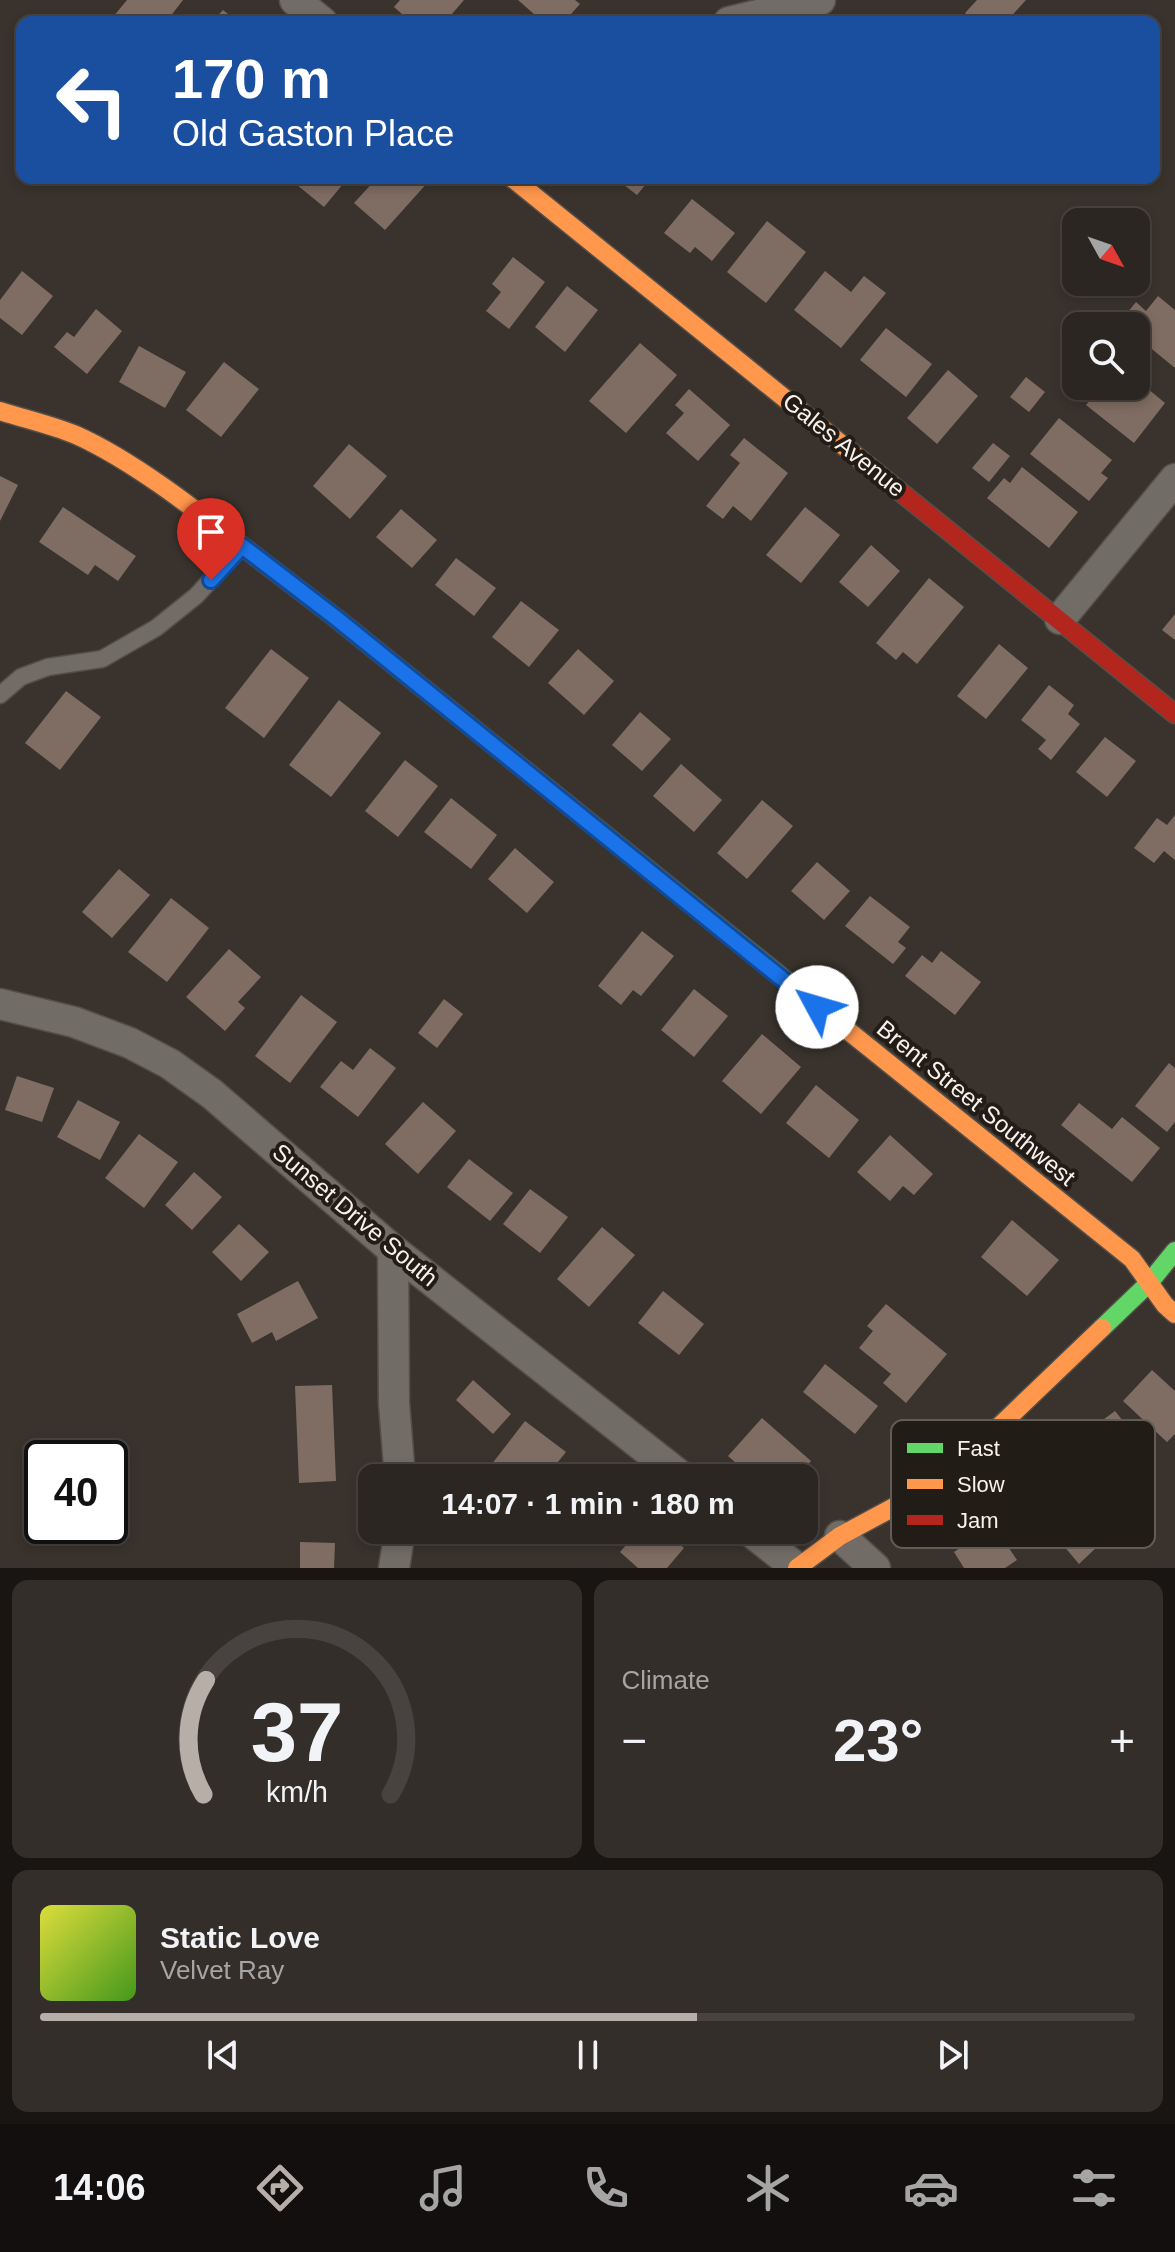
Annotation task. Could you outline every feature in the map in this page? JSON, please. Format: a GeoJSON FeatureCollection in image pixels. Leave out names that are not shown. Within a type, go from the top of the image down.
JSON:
{"type":"FeatureCollection","features":[{"type":"Feature","properties":{"kind":"street"},"geometry":{"type":"LineString","coordinates":[[295,0],[315,16]]}},
{"type":"Feature","properties":{"kind":"street"},"geometry":{"type":"LineString","coordinates":[[754,16],[820,0]]}},
{"type":"Feature","properties":{"kind":"street","name":"Gales Avenue"},"geometry":{"type":"LineString","coordinates":[[519,184],[1175,714]]}},
{"type":"Feature","properties":{"kind":"street","name":"Brent Street Southwest"},"geometry":{"type":"LineString","coordinates":[[0,411],[74,434],[108,451],[242,546],[336,618],[1132,1259],[1175,1314]]}},
{"type":"Feature","properties":{"kind":"street"},"geometry":{"type":"LineString","coordinates":[[1060,619],[1175,479]]}},
{"type":"Feature","properties":{"kind":"street","name":"Sunset Drive South"},"geometry":{"type":"LineString","coordinates":[[0,1004],[74,1022],[130,1043],[170,1064],[212,1094],[393,1250],[665,1464]]}},
{"type":"Feature","properties":{"kind":"street"},"geometry":{"type":"LineString","coordinates":[[393,1250],[394,1403],[399,1464]]}},
{"type":"Feature","properties":{"kind":"street"},"geometry":{"type":"LineString","coordinates":[[1006,1420],[1149,1283],[1175,1251]]}},
{"type":"Feature","properties":{"kind":"street"},"geometry":{"type":"LineString","coordinates":[[767,1544],[797,1568],[840,1536],[891,1509]]}},
{"type":"Feature","properties":{"kind":"street"},"geometry":{"type":"LineString","coordinates":[[840,1536],[875,1568]]}},
{"type":"Feature","properties":{"kind":"street"},"geometry":{"type":"LineString","coordinates":[[394,1568],[398,1544]]}},
{"type":"Feature","properties":{"kind":"lane"},"geometry":{"type":"LineString","coordinates":[[0,695],[21,677],[48,667],[102,659],[156,628],[196,596],[242,546]]}},
{"type":"Feature","properties":{"kind":"building"},"geometry":{"type":"Polygon","coordinates":[[[127,0],[183,0],[171,16],[114,16],[127,0]]]}},
{"type":"Feature","properties":{"kind":"building"},"geometry":{"type":"Polygon","coordinates":[[[400,0],[464,0],[450,16],[404,16],[394,7],[400,0]]]}},
{"type":"Feature","properties":{"kind":"building"},"geometry":{"type":"Polygon","coordinates":[[[518,0],[575,0],[580,4],[569,16],[536,16],[518,0]]]}},
{"type":"Feature","properties":{"kind":"building"},"geometry":{"type":"Polygon","coordinates":[[[977,0],[1026,0],[1011,16],[968,16],[965,13],[977,0]]]}},
{"type":"Feature","properties":{"kind":"building"},"geometry":{"type":"Polygon","coordinates":[[[296,184],[343,184],[324,207],[296,184]]]}},
{"type":"Feature","properties":{"kind":"building"},"geometry":{"type":"Polygon","coordinates":[[[371,184],[426,184],[385,230],[354,203],[371,184]]]}},
{"type":"Feature","properties":{"kind":"building"},"geometry":{"type":"Polygon","coordinates":[[[623,184],[646,184],[637,195],[623,184]]]}},
{"type":"Feature","properties":{"kind":"building"},"geometry":{"type":"Polygon","coordinates":[[[692,199],[735,233],[712,261],[695,247],[690,253],[664,233],[692,199]]]}},
{"type":"Feature","properties":{"kind":"building"},"geometry":{"type":"Polygon","coordinates":[[[767,221],[806,252],[766,303],[727,272],[767,221]]]}},
{"type":"Feature","properties":{"kind":"building"},"geometry":{"type":"Polygon","coordinates":[[[513,257],[545,282],[509,329],[486,311],[501,292],[492,284],[513,257]]]}},
{"type":"Feature","properties":{"kind":"building"},"geometry":{"type":"Polygon","coordinates":[[[22,271],[53,296],[22,335],[0,318],[0,300],[22,271]]]}},
{"type":"Feature","properties":{"kind":"building"},"geometry":{"type":"Polygon","coordinates":[[[825,271],[851,292],[864,276],[886,293],[841,348],[794,310],[825,271]]]}},
{"type":"Feature","properties":{"kind":"building"},"geometry":{"type":"Polygon","coordinates":[[[567,286],[598,310],[565,352],[535,327],[567,286]]]}},
{"type":"Feature","properties":{"kind":"building"},"geometry":{"type":"Polygon","coordinates":[[[1158,296],[1175,310],[1175,368],[1150,347],[1150,312],[1128,312],[1136,302],[1146,311],[1158,296]]]}},
{"type":"Feature","properties":{"kind":"building"},"geometry":{"type":"Polygon","coordinates":[[[96,309],[122,331],[87,374],[54,347],[67,332],[74,337],[96,309]]]}},
{"type":"Feature","properties":{"kind":"building"},"geometry":{"type":"Polygon","coordinates":[[[886,328],[932,364],[906,397],[860,360],[886,328]]]}},
{"type":"Feature","properties":{"kind":"building"},"geometry":{"type":"Polygon","coordinates":[[[640,343],[677,375],[626,433],[589,401],[640,343]]]}},
{"type":"Feature","properties":{"kind":"building"},"geometry":{"type":"Polygon","coordinates":[[[139,346],[186,372],[165,408],[119,382],[139,346]]]}},
{"type":"Feature","properties":{"kind":"building"},"geometry":{"type":"Polygon","coordinates":[[[224,362],[259,389],[221,437],[186,410],[224,362]]]}},
{"type":"Feature","properties":{"kind":"building"},"geometry":{"type":"Polygon","coordinates":[[[948,370],[978,396],[937,444],[907,418],[948,370]]]}},
{"type":"Feature","properties":{"kind":"building"},"geometry":{"type":"Polygon","coordinates":[[[1026,377],[1045,392],[1029,412],[1010,397],[1026,377]]]}},
{"type":"Feature","properties":{"kind":"building"},"geometry":{"type":"Polygon","coordinates":[[[689,389],[730,425],[698,461],[666,433],[684,413],[675,405],[689,389]]]}},
{"type":"Feature","properties":{"kind":"building"},"geometry":{"type":"Polygon","coordinates":[[[1150,391],[1165,403],[1134,443],[1086,405],[1090,400],[1150,400],[1150,391]]]}},
{"type":"Feature","properties":{"kind":"building"},"geometry":{"type":"Polygon","coordinates":[[[1059,418],[1112,460],[1101,473],[1108,478],[1089,501],[1030,454],[1059,418]]]}},
{"type":"Feature","properties":{"kind":"building"},"geometry":{"type":"Polygon","coordinates":[[[744,438],[788,473],[751,521],[733,506],[723,519],[706,506],[740,463],[730,455],[744,438]]]}},
{"type":"Feature","properties":{"kind":"building"},"geometry":{"type":"Polygon","coordinates":[[[993,443],[1010,456],[989,482],[972,468],[993,443]]]}},
{"type":"Feature","properties":{"kind":"building"},"geometry":{"type":"Polygon","coordinates":[[[349,444],[387,476],[350,519],[313,486],[349,444]]]}},
{"type":"Feature","properties":{"kind":"building"},"geometry":{"type":"Polygon","coordinates":[[[1022,467],[1078,512],[1049,548],[987,498],[1004,478],[1010,483],[1022,467]]]}},
{"type":"Feature","properties":{"kind":"building"},"geometry":{"type":"Polygon","coordinates":[[[0,476],[18,485],[0,521],[0,476]]]}},
{"type":"Feature","properties":{"kind":"building"},"geometry":{"type":"Polygon","coordinates":[[[63,507],[136,556],[118,581],[95,565],[88,575],[39,542],[63,507]]]}},
{"type":"Feature","properties":{"kind":"building"},"geometry":{"type":"Polygon","coordinates":[[[805,507],[840,535],[801,583],[766,555],[805,507]]]}},
{"type":"Feature","properties":{"kind":"building"},"geometry":{"type":"Polygon","coordinates":[[[401,509],[437,540],[412,568],[376,537],[401,509]]]}},
{"type":"Feature","properties":{"kind":"building"},"geometry":{"type":"Polygon","coordinates":[[[871,545],[900,571],[868,607],[839,582],[871,545]]]}},
{"type":"Feature","properties":{"kind":"building"},"geometry":{"type":"Polygon","coordinates":[[[456,558],[496,588],[474,616],[435,585],[456,558]]]}},
{"type":"Feature","properties":{"kind":"building"},"geometry":{"type":"Polygon","coordinates":[[[929,578],[964,607],[917,664],[903,652],[896,660],[876,643],[929,578]]]}},
{"type":"Feature","properties":{"kind":"building"},"geometry":{"type":"Polygon","coordinates":[[[521,601],[559,630],[529,667],[492,637],[521,601]]]}},
{"type":"Feature","properties":{"kind":"building"},"geometry":{"type":"Polygon","coordinates":[[[1175,614],[1175,640],[1162,630],[1175,614]]]}},
{"type":"Feature","properties":{"kind":"building"},"geometry":{"type":"Polygon","coordinates":[[[999,644],[1028,668],[986,719],[957,696],[999,644]]]}},
{"type":"Feature","properties":{"kind":"building"},"geometry":{"type":"Polygon","coordinates":[[[271,649],[309,678],[264,738],[225,708],[271,649]]]}},
{"type":"Feature","properties":{"kind":"building"},"geometry":{"type":"Polygon","coordinates":[[[578,649],[614,681],[584,715],[548,683],[578,649]]]}},
{"type":"Feature","properties":{"kind":"building"},"geometry":{"type":"Polygon","coordinates":[[[1049,685],[1074,705],[1068,714],[1080,724],[1051,760],[1038,749],[1046,740],[1021,720],[1049,685]]]}},
{"type":"Feature","properties":{"kind":"building"},"geometry":{"type":"Polygon","coordinates":[[[66,691],[101,717],[60,770],[25,743],[66,691]]]}},
{"type":"Feature","properties":{"kind":"building"},"geometry":{"type":"Polygon","coordinates":[[[339,700],[381,733],[331,797],[289,765],[339,700]]]}},
{"type":"Feature","properties":{"kind":"building"},"geometry":{"type":"Polygon","coordinates":[[[640,712],[671,739],[642,771],[612,745],[640,712]]]}},
{"type":"Feature","properties":{"kind":"building"},"geometry":{"type":"Polygon","coordinates":[[[1105,737],[1136,761],[1107,797],[1076,772],[1105,737]]]}},
{"type":"Feature","properties":{"kind":"building"},"geometry":{"type":"Polygon","coordinates":[[[405,760],[438,786],[398,837],[365,811],[405,760]]]}},
{"type":"Feature","properties":{"kind":"building"},"geometry":{"type":"Polygon","coordinates":[[[681,764],[722,800],[694,832],[653,796],[681,764]]]}},
{"type":"Feature","properties":{"kind":"building"},"geometry":{"type":"Polygon","coordinates":[[[451,798],[497,835],[471,869],[424,832],[451,798]]]}},
{"type":"Feature","properties":{"kind":"building"},"geometry":{"type":"Polygon","coordinates":[[[762,800],[793,826],[747,879],[717,853],[762,800]]]}},
{"type":"Feature","properties":{"kind":"building"},"geometry":{"type":"Polygon","coordinates":[[[1175,815],[1175,860],[1164,851],[1154,863],[1134,848],[1157,818],[1167,825],[1175,815]]]}},
{"type":"Feature","properties":{"kind":"building"},"geometry":{"type":"Polygon","coordinates":[[[515,848],[554,882],[527,913],[488,879],[515,848]]]}},
{"type":"Feature","properties":{"kind":"building"},"geometry":{"type":"Polygon","coordinates":[[[817,862],[850,891],[824,920],[791,891],[817,862]]]}},
{"type":"Feature","properties":{"kind":"building"},"geometry":{"type":"Polygon","coordinates":[[[119,869],[150,895],[112,938],[82,912],[119,869]]]}},
{"type":"Feature","properties":{"kind":"building"},"geometry":{"type":"Polygon","coordinates":[[[870,896],[910,927],[898,942],[906,948],[893,964],[845,926],[870,896]]]}},
{"type":"Feature","properties":{"kind":"building"},"geometry":{"type":"Polygon","coordinates":[[[171,898],[209,928],[167,982],[128,952],[171,898]]]}},
{"type":"Feature","properties":{"kind":"building"},"geometry":{"type":"Polygon","coordinates":[[[642,931],[674,956],[641,996],[633,990],[621,1005],[598,986],[642,931]]]}},
{"type":"Feature","properties":{"kind":"building"},"geometry":{"type":"Polygon","coordinates":[[[229,949],[261,977],[238,1002],[245,1008],[225,1031],[186,997],[229,949]]]}},
{"type":"Feature","properties":{"kind":"building"},"geometry":{"type":"Polygon","coordinates":[[[941,951],[981,982],[955,1015],[905,976],[922,955],[932,963],[941,951]]]}},
{"type":"Feature","properties":{"kind":"building"},"geometry":{"type":"Polygon","coordinates":[[[694,989],[728,1016],[694,1057],[661,1030],[694,989]]]}},
{"type":"Feature","properties":{"kind":"building"},"geometry":{"type":"Polygon","coordinates":[[[301,995],[337,1022],[290,1083],[255,1056],[301,995]]]}},
{"type":"Feature","properties":{"kind":"building"},"geometry":{"type":"Polygon","coordinates":[[[444,999],[463,1014],[437,1048],[418,1033],[444,999]]]}},
{"type":"Feature","properties":{"kind":"building"},"geometry":{"type":"Polygon","coordinates":[[[762,1034],[801,1067],[761,1114],[722,1081],[762,1034]]]}},
{"type":"Feature","properties":{"kind":"building"},"geometry":{"type":"Polygon","coordinates":[[[370,1048],[396,1068],[358,1117],[320,1087],[341,1061],[353,1070],[370,1048]]]}},
{"type":"Feature","properties":{"kind":"building"},"geometry":{"type":"Polygon","coordinates":[[[1169,1063],[1175,1068],[1175,1122],[1167,1132],[1135,1106],[1169,1063]]]}},
{"type":"Feature","properties":{"kind":"building"},"geometry":{"type":"Polygon","coordinates":[[[17,1076],[54,1088],[42,1122],[5,1110],[17,1076]]]}},
{"type":"Feature","properties":{"kind":"building"},"geometry":{"type":"Polygon","coordinates":[[[816,1085],[859,1120],[829,1158],[786,1123],[816,1085]]]}},
{"type":"Feature","properties":{"kind":"building"},"geometry":{"type":"Polygon","coordinates":[[[78,1100],[120,1122],[100,1160],[57,1137],[78,1100]]]}},
{"type":"Feature","properties":{"kind":"building"},"geometry":{"type":"Polygon","coordinates":[[[423,1102],[456,1131],[418,1174],[385,1144],[423,1102]]]}},
{"type":"Feature","properties":{"kind":"building"},"geometry":{"type":"Polygon","coordinates":[[[1079,1103],[1112,1129],[1122,1117],[1160,1148],[1132,1182],[1061,1125],[1079,1103]]]}},
{"type":"Feature","properties":{"kind":"building"},"geometry":{"type":"Polygon","coordinates":[[[139,1134],[178,1162],[144,1208],[105,1178],[139,1134]]]}},
{"type":"Feature","properties":{"kind":"building"},"geometry":{"type":"Polygon","coordinates":[[[890,1135],[933,1174],[914,1195],[903,1186],[890,1201],[857,1172],[890,1135]]]}},
{"type":"Feature","properties":{"kind":"building"},"geometry":{"type":"Polygon","coordinates":[[[469,1159],[513,1193],[490,1221],[447,1187],[469,1159]]]}},
{"type":"Feature","properties":{"kind":"building"},"geometry":{"type":"Polygon","coordinates":[[[194,1172],[222,1197],[192,1230],[165,1205],[194,1172]]]}},
{"type":"Feature","properties":{"kind":"building"},"geometry":{"type":"Polygon","coordinates":[[[530,1189],[568,1217],[540,1253],[503,1224],[530,1189]]]}},
{"type":"Feature","properties":{"kind":"building"},"geometry":{"type":"Polygon","coordinates":[[[1012,1220],[1059,1260],[1027,1296],[981,1257],[1012,1220]]]}},
{"type":"Feature","properties":{"kind":"building"},"geometry":{"type":"Polygon","coordinates":[[[239,1224],[269,1252],[241,1281],[212,1252],[239,1224]]]}},
{"type":"Feature","properties":{"kind":"building"},"geometry":{"type":"Polygon","coordinates":[[[602,1227],[635,1255],[589,1307],[557,1279],[602,1227]]]}},
{"type":"Feature","properties":{"kind":"building"},"geometry":{"type":"Polygon","coordinates":[[[298,1281],[318,1318],[276,1341],[272,1332],[252,1343],[237,1314],[298,1281]]]}},
{"type":"Feature","properties":{"kind":"building"},"geometry":{"type":"Polygon","coordinates":[[[663,1291],[704,1324],[679,1355],[638,1323],[663,1291]]]}},
{"type":"Feature","properties":{"kind":"building"},"geometry":{"type":"Polygon","coordinates":[[[886,1304],[947,1354],[906,1403],[883,1383],[891,1374],[859,1348],[873,1331],[867,1326],[886,1304]]]}},
{"type":"Feature","properties":{"kind":"building"},"geometry":{"type":"Polygon","coordinates":[[[825,1364],[878,1406],[855,1434],[803,1392],[825,1364]]]}},
{"type":"Feature","properties":{"kind":"building"},"geometry":{"type":"Polygon","coordinates":[[[1152,1370],[1175,1391],[1175,1434],[1167,1442],[1155,1431],[1155,1420],[1143,1420],[1123,1401],[1152,1370]]]}},
{"type":"Feature","properties":{"kind":"building"},"geometry":{"type":"Polygon","coordinates":[[[473,1380],[511,1414],[493,1434],[456,1400],[473,1380]]]}},
{"type":"Feature","properties":{"kind":"building"},"geometry":{"type":"Polygon","coordinates":[[[332,1385],[336,1481],[299,1483],[295,1386],[332,1385]]]}},
{"type":"Feature","properties":{"kind":"building"},"geometry":{"type":"Polygon","coordinates":[[[1115,1411],[1122,1420],[1103,1420],[1115,1411]]]}},
{"type":"Feature","properties":{"kind":"building"},"geometry":{"type":"Polygon","coordinates":[[[762,1418],[811,1461],[808,1464],[737,1464],[728,1456],[762,1418]]]}},
{"type":"Feature","properties":{"kind":"building"},"geometry":{"type":"Polygon","coordinates":[[[525,1421],[566,1452],[556,1464],[492,1464],[525,1421]]]}},
{"type":"Feature","properties":{"kind":"building"},"geometry":{"type":"Polygon","coordinates":[[[300,1542],[335,1543],[334,1568],[300,1568],[300,1542]]]}},
{"type":"Feature","properties":{"kind":"building"},"geometry":{"type":"Polygon","coordinates":[[[627,1544],[679,1544],[684,1548],[667,1568],[638,1568],[620,1552],[627,1544]]]}},
{"type":"Feature","properties":{"kind":"building"},"geometry":{"type":"Polygon","coordinates":[[[960,1548],[1009,1548],[1017,1560],[1005,1568],[964,1568],[954,1552],[960,1548]]]}},
{"type":"Feature","properties":{"kind":"building"},"geometry":{"type":"Polygon","coordinates":[[[1066,1548],[1096,1548],[1079,1564],[1066,1548]]]}},
{"type":"Feature","properties":{"kind":"traffic: fast"},"geometry":{"type":"LineString","coordinates":[[255,556],[851,1033]]}},
{"type":"Feature","properties":{"kind":"traffic: fast"},"geometry":{"type":"LineString","coordinates":[[1102,1328],[1149,1283],[1175,1251]]}},
{"type":"Feature","properties":{"kind":"traffic: slow"},"geometry":{"type":"LineString","coordinates":[[519,184],[861,460]]}},
{"type":"Feature","properties":{"kind":"traffic: slow"},"geometry":{"type":"LineString","coordinates":[[0,411],[67,431],[99,446],[168,490],[255,556]]}},
{"type":"Feature","properties":{"kind":"traffic: slow"},"geometry":{"type":"LineString","coordinates":[[851,1033],[1132,1259],[1175,1314]]}},
{"type":"Feature","properties":{"kind":"traffic: slow"},"geometry":{"type":"LineString","coordinates":[[1006,1420],[1102,1328]]}},
{"type":"Feature","properties":{"kind":"traffic: slow"},"geometry":{"type":"LineString","coordinates":[[797,1568],[840,1536],[891,1509]]}},
{"type":"Feature","properties":{"kind":"traffic: jam"},"geometry":{"type":"LineString","coordinates":[[861,460],[1175,714]]}},
{"type":"Feature","properties":{"kind":"route"},"geometry":{"type":"LineString","coordinates":[[211,580],[242,546],[336,618],[817,1007]]}}]}
